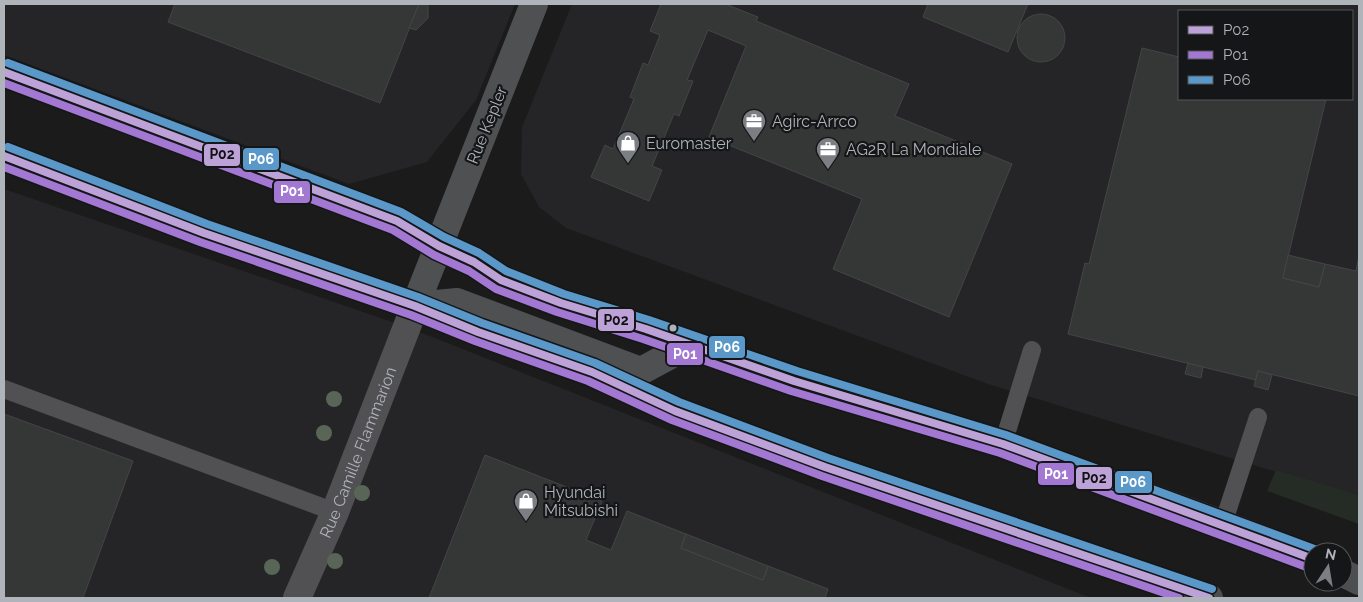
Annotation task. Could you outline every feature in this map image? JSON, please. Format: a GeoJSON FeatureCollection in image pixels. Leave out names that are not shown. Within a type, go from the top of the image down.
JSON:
{"type":"FeatureCollection","features":[{"type":"Feature","properties":{"kind":"main road","name":"Rue Kepler"},"geometry":{"type":"LineString","coordinates":[[415,306],[534,4]]}},
{"type":"Feature","properties":{"kind":"main road"},"geometry":{"type":"LineString","coordinates":[[4,72],[397,221],[439,246],[474,262],[501,280],[562,303],[794,381],[1003,444],[1303,554]]}},
{"type":"Feature","properties":{"kind":"main road"},"geometry":{"type":"LineString","coordinates":[[6,157],[231,242],[415,306],[478,332],[592,372],[675,411],[817,464],[1208,598]]}},
{"type":"Feature","properties":{"kind":"main road"},"geometry":{"type":"LineString","coordinates":[[415,306],[457,302],[641,371],[689,345]]}},
{"type":"Feature","properties":{"kind":"street","name":"Rue Camille Flammarion"},"geometry":{"type":"LineString","coordinates":[[297,598],[334,512],[415,306]]}},
{"type":"Feature","properties":{"kind":"lane"},"geometry":{"type":"LineString","coordinates":[[1003,444],[1032,350]]}},
{"type":"Feature","properties":{"kind":"lane"},"geometry":{"type":"LineString","coordinates":[[4,389],[334,512]]}},
{"type":"Feature","properties":{"kind":"lane"},"geometry":{"type":"LineString","coordinates":[[1223,524],[1258,417]]}},
{"type":"Feature","properties":{"kind":"shaded area"},"geometry":{"type":"Polygon","coordinates":[[[4,4],[515,4],[476,100],[427,162],[349,184],[4,55],[4,4]]]}},
{"type":"Feature","properties":{"kind":"shaded area"},"geometry":{"type":"Polygon","coordinates":[[[572,4],[1359,4],[1359,495],[1263,468],[988,384],[566,228],[539,207],[521,174],[522,127],[572,4]]]}},
{"type":"Feature","properties":{"kind":"shaded area"},"geometry":{"type":"Polygon","coordinates":[[[4,189],[407,327],[1091,598],[4,598],[4,189]]]}},
{"type":"Feature","properties":{"kind":"shaded area"},"geometry":{"type":"Polygon","coordinates":[[[1276,470],[1359,495],[1359,524],[1267,491],[1276,470]]]}},
{"type":"Feature","properties":{"kind":"building"},"geometry":{"type":"Polygon","coordinates":[[[175,4],[419,4],[380,103],[168,22],[175,4]]]}},
{"type":"Feature","properties":{"kind":"building"},"geometry":{"type":"Polygon","coordinates":[[[419,4],[428,4],[428,18],[416,30],[409,28],[419,4]]]}},
{"type":"Feature","properties":{"kind":"building"},"geometry":{"type":"Polygon","coordinates":[[[661,4],[725,4],[758,17],[756,21],[909,84],[895,116],[1012,164],[949,317],[833,269],[862,199],[709,137],[746,46],[708,30],[687,80],[693,81],[679,116],[674,114],[652,166],[662,170],[649,201],[591,177],[605,145],[613,149],[634,99],[630,97],[643,63],[648,65],[660,35],[650,31],[661,4]]]}},
{"type":"Feature","properties":{"kind":"building"},"geometry":{"type":"Polygon","coordinates":[[[928,4],[1028,4],[1008,52],[923,17],[928,4]]]}},
{"type":"Feature","properties":{"kind":"building"},"geometry":{"type":"Polygon","coordinates":[[[1041,14],[1050,16],[1058,21],[1063,29],[1065,38],[1063,47],[1058,55],[1050,60],[1041,62],[1032,60],[1024,55],[1019,47],[1017,38],[1019,29],[1024,21],[1032,16],[1041,14]]]}},
{"type":"Feature","properties":{"kind":"building"},"geometry":{"type":"Polygon","coordinates":[[[1142,48],[1178,57],[1178,100],[1326,100],[1283,278],[1319,287],[1325,264],[1356,271],[1359,256],[1359,396],[1258,371],[1256,380],[1068,334],[1085,263],[1089,264],[1142,48]]]}},
{"type":"Feature","properties":{"kind":"building"},"geometry":{"type":"Polygon","coordinates":[[[1288,255],[1325,264],[1319,287],[1283,278],[1288,255]]]}},
{"type":"Feature","properties":{"kind":"building"},"geometry":{"type":"Polygon","coordinates":[[[1188,363],[1203,367],[1201,378],[1185,374],[1188,363]]]}},
{"type":"Feature","properties":{"kind":"building"},"geometry":{"type":"Polygon","coordinates":[[[1258,371],[1272,375],[1268,390],[1254,386],[1258,371]]]}},
{"type":"Feature","properties":{"kind":"building"},"geometry":{"type":"Polygon","coordinates":[[[4,414],[133,461],[83,598],[4,598],[4,414]]]}},
{"type":"Feature","properties":{"kind":"building","name":"Hyundai Mitsubishi"},"geometry":{"type":"Polygon","coordinates":[[[485,455],[602,501],[586,540],[611,550],[627,511],[686,534],[681,548],[763,580],[768,566],[828,589],[825,598],[429,598],[485,455]]]}},
{"type":"Feature","properties":{"kind":"building"},"geometry":{"type":"Polygon","coordinates":[[[686,534],[768,566],[763,580],[681,548],[686,534]]]}},
{"type":"Feature","properties":{"kind":"transit line","name":"P06"},"geometry":{"type":"LineString","coordinates":[[8,63],[401,212],[444,237],[479,253],[506,271],[564,294],[649,320],[797,371],[1006,435],[1303,545]]}},
{"type":"Feature","properties":{"kind":"transit line","name":"P02"},"geometry":{"type":"LineString","coordinates":[[4,72],[397,221],[439,246],[474,262],[501,280],[561,303],[646,329],[794,381],[1003,444],[1303,555]]}},
{"type":"Feature","properties":{"kind":"transit line","name":"P01"},"geometry":{"type":"LineString","coordinates":[[4,83],[393,230],[434,255],[469,271],[496,289],[557,312],[643,339],[791,391],[1000,453],[1303,566]]}},
{"type":"Feature","properties":{"kind":"transit line","name":"P06"},"geometry":{"type":"LineString","coordinates":[[8,147],[207,224],[418,297],[482,323],[595,363],[679,402],[828,458],[1212,589]]}},
{"type":"Feature","properties":{"kind":"transit line","name":"P02"},"geometry":{"type":"LineString","coordinates":[[4,156],[204,233],[415,306],[478,332],[592,372],[675,411],[825,467],[1209,598]]}},
{"type":"Feature","properties":{"kind":"transit line","name":"P01"},"geometry":{"type":"LineString","coordinates":[[4,167],[200,242],[411,315],[475,341],[588,381],[672,420],[822,476],[1179,598]]}},
{"type":"Feature","properties":{"kind":"place","name":"Agirc-Arrco"},"geometry":{"type":"Point","coordinates":[754,142]}},
{"type":"Feature","properties":{"kind":"place","name":"Euromaster"},"geometry":{"type":"Point","coordinates":[628,164]}},
{"type":"Feature","properties":{"kind":"place","name":"AG2R La Mondiale"},"geometry":{"type":"Point","coordinates":[828,170]}},
{"type":"Feature","properties":{"kind":"place","name":"Hyundai Mitsubishi"},"geometry":{"type":"Point","coordinates":[526,522]}}]}
